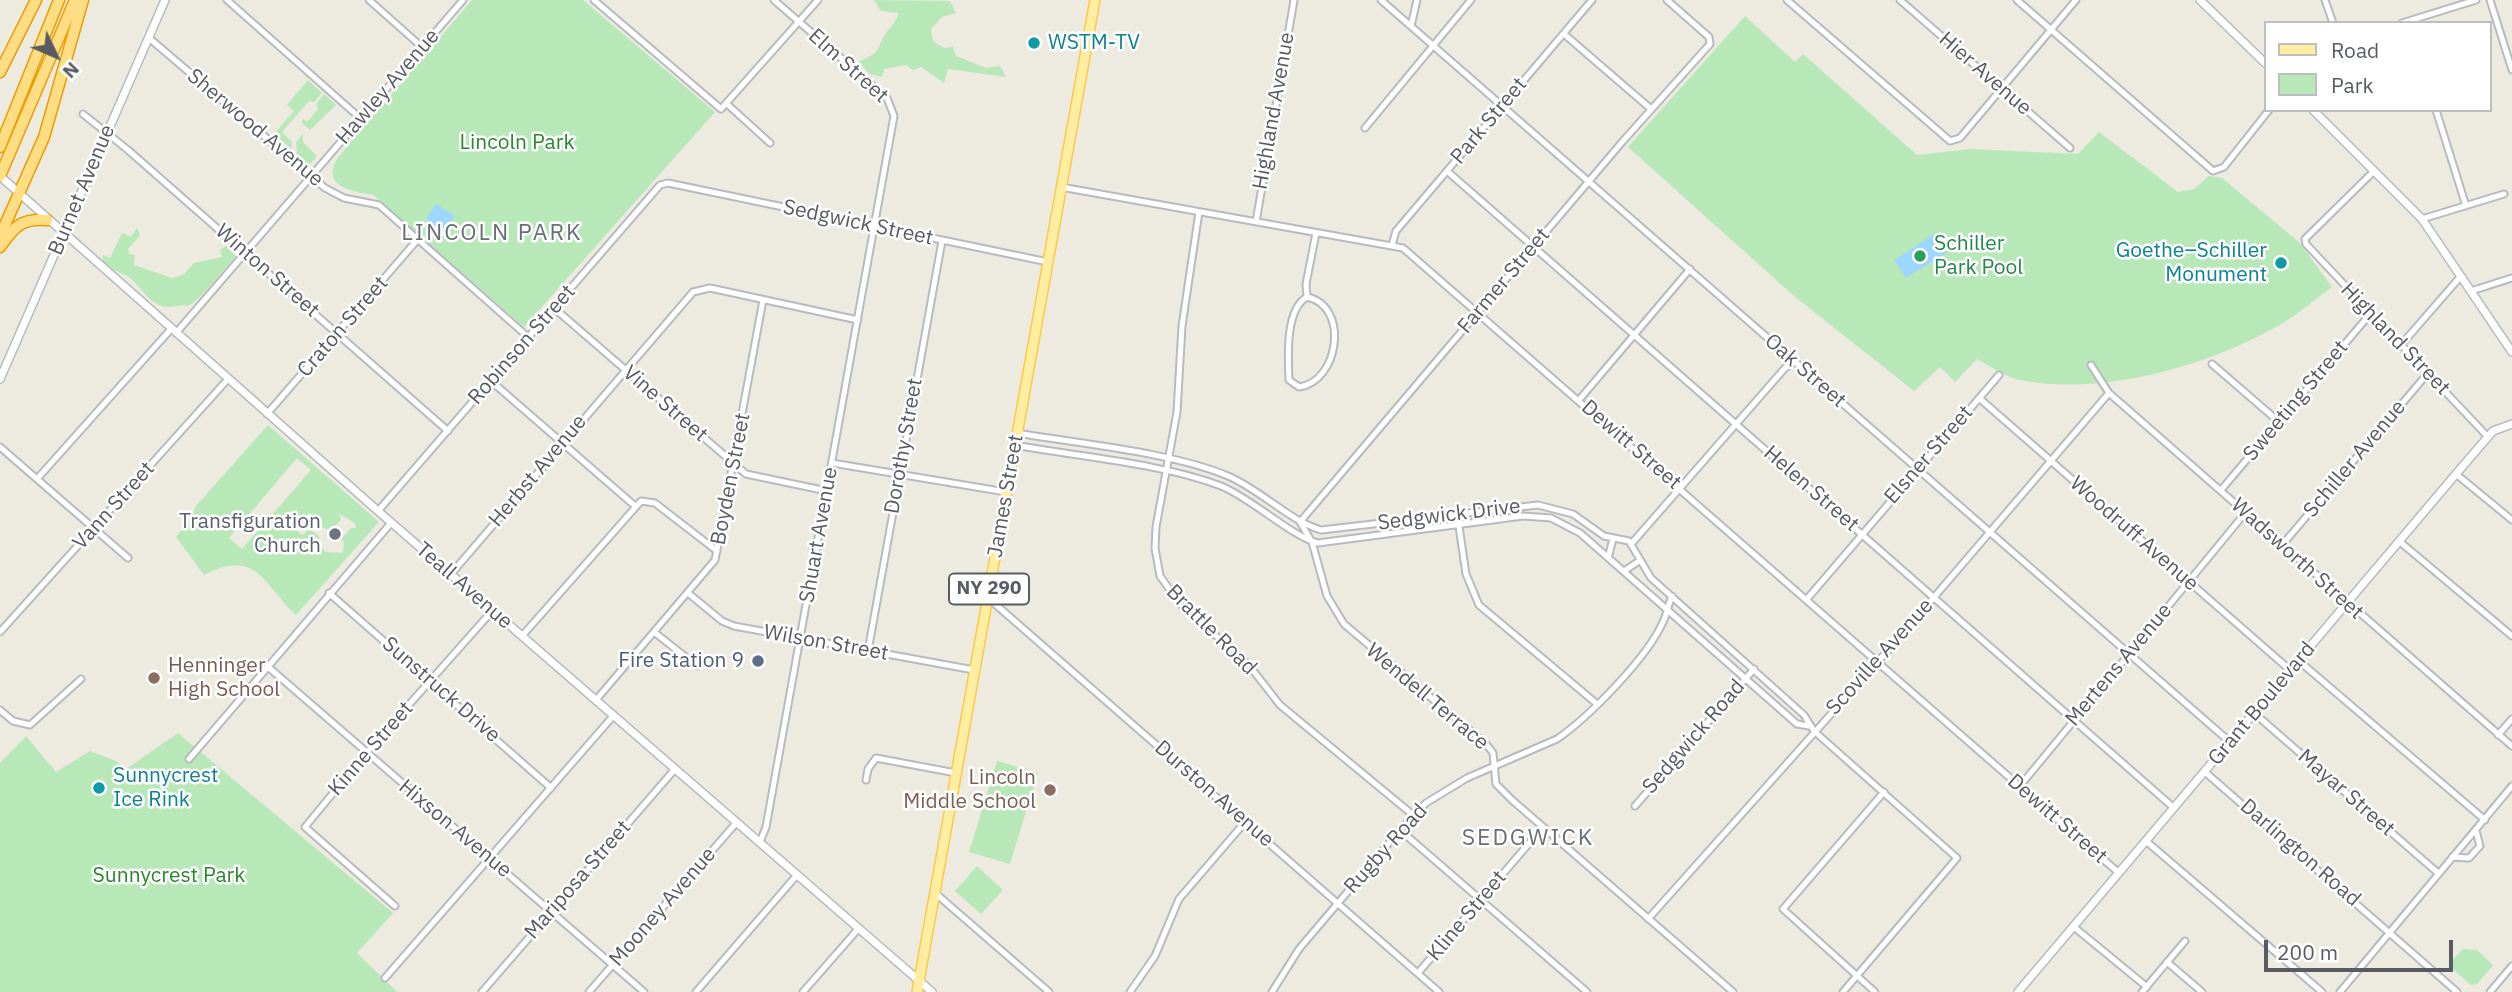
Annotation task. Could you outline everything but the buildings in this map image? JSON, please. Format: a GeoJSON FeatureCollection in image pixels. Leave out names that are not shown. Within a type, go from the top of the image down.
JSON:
{"type":"FeatureCollection","features":[{"type":"Feature","properties":{"kind":"highway"},"geometry":{"type":"LineString","coordinates":[[0,72],[36,0]]}},
{"type":"Feature","properties":{"kind":"highway"},"geometry":{"type":"LineString","coordinates":[[0,147],[60,0]]}},
{"type":"Feature","properties":{"kind":"highway"},"geometry":{"type":"LineString","coordinates":[[0,176],[75,0]]}},
{"type":"Feature","properties":{"kind":"highway"},"geometry":{"type":"LineString","coordinates":[[0,236],[44,137],[83,0]]}},
{"type":"Feature","properties":{"kind":"highway"},"geometry":{"type":"LineString","coordinates":[[0,247],[14,226],[26,220],[47,220]]}},
{"type":"Feature","properties":{"kind":"main road","name":"James Street"},"geometry":{"type":"LineString","coordinates":[[918,992],[1095,0]]}},
{"type":"Feature","properties":{"kind":"street","name":"Burnet Avenue"},"geometry":{"type":"LineString","coordinates":[[0,379],[165,0]]}},
{"type":"Feature","properties":{"kind":"street"},"geometry":{"type":"LineString","coordinates":[[227,0],[360,118]]}},
{"type":"Feature","properties":{"kind":"street"},"geometry":{"type":"LineString","coordinates":[[369,0],[422,47]]}},
{"type":"Feature","properties":{"kind":"street","name":"Hawley Avenue"},"geometry":{"type":"LineString","coordinates":[[37,479],[245,253],[463,0]]}},
{"type":"Feature","properties":{"kind":"street"},"geometry":{"type":"LineString","coordinates":[[594,0],[721,109],[818,0]]}},
{"type":"Feature","properties":{"kind":"street","name":"Elm Street"},"geometry":{"type":"LineString","coordinates":[[774,0],[887,99],[894,111],[875,228]]}},
{"type":"Feature","properties":{"kind":"street","name":"Highland Avenue"},"geometry":{"type":"LineString","coordinates":[[1256,222],[1294,0]]}},
{"type":"Feature","properties":{"kind":"street","name":"Oak Street"},"geometry":{"type":"LineString","coordinates":[[1381,0],[2230,742]]}},
{"type":"Feature","properties":{"kind":"street"},"geometry":{"type":"LineString","coordinates":[[1411,26],[1417,0]]}},
{"type":"Feature","properties":{"kind":"street"},"geometry":{"type":"LineString","coordinates":[[1365,128],[1471,0]]}},
{"type":"Feature","properties":{"kind":"street","name":"Park Street"},"geometry":{"type":"LineString","coordinates":[[1392,245],[1396,231],[1592,0]]}},
{"type":"Feature","properties":{"kind":"street","name":"Farmer Street"},"geometry":{"type":"LineString","coordinates":[[1300,522],[1533,246],[1710,44],[1709,37],[1667,0]]}},
{"type":"Feature","properties":{"kind":"street"},"geometry":{"type":"LineString","coordinates":[[1787,0],[1943,136],[1955,141],[2076,0]]}},
{"type":"Feature","properties":{"kind":"street","name":"Hier Avenue"},"geometry":{"type":"LineString","coordinates":[[1900,0],[2070,149]]}},
{"type":"Feature","properties":{"kind":"street"},"geometry":{"type":"LineString","coordinates":[[2017,0],[2208,169],[2220,170],[2267,112]]}},
{"type":"Feature","properties":{"kind":"street"},"geometry":{"type":"LineString","coordinates":[[2200,0],[2264,62]]}},
{"type":"Feature","properties":{"kind":"street"},"geometry":{"type":"LineString","coordinates":[[2325,0],[2332,21]]}},
{"type":"Feature","properties":{"kind":"street"},"geometry":{"type":"LineString","coordinates":[[2409,21],[2476,0]]}},
{"type":"Feature","properties":{"kind":"street"},"geometry":{"type":"LineString","coordinates":[[2490,0],[2512,70]]}},
{"type":"Feature","properties":{"kind":"street"},"geometry":{"type":"LineString","coordinates":[[1564,34],[1651,109]]}},
{"type":"Feature","properties":{"kind":"street","name":"Sherwood Avenue"},"geometry":{"type":"LineString","coordinates":[[149,38],[310,176],[339,196],[379,205],[528,337]]}},
{"type":"Feature","properties":{"kind":"street"},"geometry":{"type":"LineString","coordinates":[[727,103],[770,143]]}},
{"type":"Feature","properties":{"kind":"street"},"geometry":{"type":"LineString","coordinates":[[2315,112],[2422,219],[2512,352]]}},
{"type":"Feature","properties":{"kind":"street"},"geometry":{"type":"LineString","coordinates":[[2437,112],[2466,206]]}},
{"type":"Feature","properties":{"kind":"street","name":"Winton Street"},"geometry":{"type":"LineString","coordinates":[[83,114],[107,132],[448,431]]}},
{"type":"Feature","properties":{"kind":"street","name":"Helen Street"},"geometry":{"type":"LineString","coordinates":[[1447,171],[2174,808]]}},
{"type":"Feature","properties":{"kind":"street","name":"Highland Street"},"geometry":{"type":"LineString","coordinates":[[2375,171],[2305,239],[2317,259],[2488,437]]}},
{"type":"Feature","properties":{"kind":"street","name":"Teall Avenue"},"geometry":{"type":"LineString","coordinates":[[0,176],[391,523],[932,992]]}},
{"type":"Feature","properties":{"kind":"street","name":"Sedgwick Street"},"geometry":{"type":"LineString","coordinates":[[668,184],[1048,262]]}},
{"type":"Feature","properties":{"kind":"street","name":"Robinson Street"},"geometry":{"type":"LineString","coordinates":[[378,511],[660,185],[668,184]]}},
{"type":"Feature","properties":{"kind":"street","name":"Dewitt Street"},"geometry":{"type":"LineString","coordinates":[[1061,187],[1403,248],[1418,258],[2119,873]]}},
{"type":"Feature","properties":{"kind":"street"},"geometry":{"type":"LineString","coordinates":[[2422,219],[2504,194]]}},
{"type":"Feature","properties":{"kind":"street","name":"Brattle Road"},"geometry":{"type":"LineString","coordinates":[[1199,212],[1183,318],[1177,412],[1155,548],[1166,587],[1180,604],[1248,664],[1280,705],[1413,816]]}},
{"type":"Feature","properties":{"kind":"street","name":"Shuart Avenue"},"geometry":{"type":"LineString","coordinates":[[760,842],[766,827],[875,228]]}},
{"type":"Feature","properties":{"kind":"street"},"geometry":{"type":"LineString","coordinates":[[1307,297],[1306,285],[1315,233]]}},
{"type":"Feature","properties":{"kind":"street","name":"Craton Street"},"geometry":{"type":"LineString","coordinates":[[267,414],[418,239]]}},
{"type":"Feature","properties":{"kind":"street","name":"Dorothy Street"},"geometry":{"type":"LineString","coordinates":[[868,651],[943,241]]}},
{"type":"Feature","properties":{"kind":"street"},"geometry":{"type":"LineString","coordinates":[[1579,400],[1690,269]]}},
{"type":"Feature","properties":{"kind":"street"},"geometry":{"type":"LineString","coordinates":[[2401,345],[2461,275]]}},
{"type":"Feature","properties":{"kind":"street"},"geometry":{"type":"LineString","coordinates":[[2471,291],[2512,278]]}},
{"type":"Feature","properties":{"kind":"street","name":"Herbst Avenue"},"geometry":{"type":"LineString","coordinates":[[451,574],[693,292],[710,288],[858,320]]}},
{"type":"Feature","properties":{"kind":"street"},"geometry":{"type":"LineString","coordinates":[[1307,297],[1319,302],[1328,312],[1335,328],[1329,362],[1321,376],[1307,386],[1299,387],[1289,380],[1288,350],[1297,306],[1307,297]]}},
{"type":"Feature","properties":{"kind":"street","name":"Boyden Street"},"geometry":{"type":"LineString","coordinates":[[596,700],[715,559],[735,465],[763,300]]}},
{"type":"Feature","properties":{"kind":"street","name":"Vine Street"},"geometry":{"type":"LineString","coordinates":[[554,308],[751,476],[827,491]]}},
{"type":"Feature","properties":{"kind":"street","name":"Sweeting Street"},"geometry":{"type":"LineString","coordinates":[[2221,490],[2371,313]]}},
{"type":"Feature","properties":{"kind":"street"},"geometry":{"type":"LineString","coordinates":[[1632,543],[1786,368],[1795,362]]}},
{"type":"Feature","properties":{"kind":"street"},"geometry":{"type":"LineString","coordinates":[[2212,364],[2278,421]]}},
{"type":"Feature","properties":{"kind":"street","name":"Wadsworth Street"},"geometry":{"type":"LineString","coordinates":[[2091,365],[2109,393],[2512,746]]}},
{"type":"Feature","properties":{"kind":"street","name":"Schiller Avenue"},"geometry":{"type":"LineString","coordinates":[[2283,544],[2428,373]]}},
{"type":"Feature","properties":{"kind":"street","name":"Elsner Street"},"geometry":{"type":"LineString","coordinates":[[1807,599],[1998,375]]}},
{"type":"Feature","properties":{"kind":"street","name":"Vann Street"},"geometry":{"type":"LineString","coordinates":[[0,632],[228,379]]}},
{"type":"Feature","properties":{"kind":"street"},"geometry":{"type":"LineString","coordinates":[[491,381],[635,506]]}},
{"type":"Feature","properties":{"kind":"street","name":"Scoville Avenue"},"geometry":{"type":"LineString","coordinates":[[1648,919],[1812,728],[1934,596],[2109,393]]}},
{"type":"Feature","properties":{"kind":"street","name":"Woodruff Avenue"},"geometry":{"type":"LineString","coordinates":[[1979,398],[2290,670]]}},
{"type":"Feature","properties":{"kind":"street","name":"Grant Boulevard"},"geometry":{"type":"LineString","coordinates":[[2018,992],[2488,437],[2500,427],[2512,424]]}},
{"type":"Feature","properties":{"kind":"street","name":"Sedgwick Drive"},"geometry":{"type":"LineString","coordinates":[[1017,433],[1206,468],[1235,480],[1282,507],[1300,522],[1321,530],[1538,505],[1573,514],[1613,540],[1632,543],[1639,561],[1651,578],[1754,668],[1804,715],[1812,728],[1957,859],[1856,976]]}},
{"type":"Feature","properties":{"kind":"street"},"geometry":{"type":"LineString","coordinates":[[1072,456],[1073,443]]}},
{"type":"Feature","properties":{"kind":"street"},"geometry":{"type":"LineString","coordinates":[[1015,445],[1167,472],[1233,491],[1312,542]]}},
{"type":"Feature","properties":{"kind":"street"},"geometry":{"type":"LineString","coordinates":[[0,447],[128,558]]}},
{"type":"Feature","properties":{"kind":"street"},"geometry":{"type":"LineString","coordinates":[[1119,464],[1121,451]]}},
{"type":"Feature","properties":{"kind":"street"},"geometry":{"type":"LineString","coordinates":[[832,463],[1006,492]]}},
{"type":"Feature","properties":{"kind":"street"},"geometry":{"type":"LineString","coordinates":[[2456,474],[2512,520]]}},
{"type":"Feature","properties":{"kind":"street"},"geometry":{"type":"LineString","coordinates":[[1233,491],[1235,480]]}},
{"type":"Feature","properties":{"kind":"street"},"geometry":{"type":"LineString","coordinates":[[522,636],[635,506],[647,500],[717,551]]}},
{"type":"Feature","properties":{"kind":"street","name":"Mertens Avenue"},"geometry":{"type":"LineString","coordinates":[[2020,786],[2246,512]]}},
{"type":"Feature","properties":{"kind":"street"},"geometry":{"type":"LineString","coordinates":[[1457,513],[1466,574],[1479,605],[1597,704]]}},
{"type":"Feature","properties":{"kind":"street","name":"Sedgwick Drive"},"geometry":{"type":"LineString","coordinates":[[1312,542],[1522,516],[1550,518],[1580,533],[1797,724],[1812,728]]}},
{"type":"Feature","properties":{"kind":"street","name":"Wendell Terrace"},"geometry":{"type":"LineString","coordinates":[[1300,522],[1312,542],[1327,596],[1344,624],[1486,744],[1493,753],[1493,776],[1496,784],[1732,992]]}},
{"type":"Feature","properties":{"kind":"street"},"geometry":{"type":"LineString","coordinates":[[189,759],[391,523]]}},
{"type":"Feature","properties":{"kind":"street"},"geometry":{"type":"LineString","coordinates":[[1608,558],[1613,540]]}},
{"type":"Feature","properties":{"kind":"street"},"geometry":{"type":"LineString","coordinates":[[2399,541],[2512,636]]}},
{"type":"Feature","properties":{"kind":"street"},"geometry":{"type":"LineString","coordinates":[[1624,571],[1639,561]]}},
{"type":"Feature","properties":{"kind":"street","name":"Sunstruck Drive"},"geometry":{"type":"LineString","coordinates":[[329,593],[551,788]]}},
{"type":"Feature","properties":{"kind":"street","name":"Wilson Street"},"geometry":{"type":"LineString","coordinates":[[688,593],[722,621],[734,626],[974,670]]}},
{"type":"Feature","properties":{"kind":"street","name":"Rugby Road"},"geometry":{"type":"LineString","coordinates":[[1272,992],[1290,961],[1413,816],[1439,793],[1557,739],[1597,704],[1649,645],[1664,621],[1672,596]]}},
{"type":"Feature","properties":{"kind":"street","name":"Durston Avenue"},"geometry":{"type":"LineString","coordinates":[[987,597],[1439,992]]}},
{"type":"Feature","properties":{"kind":"street","name":"Kinne Street"},"geometry":{"type":"LineString","coordinates":[[395,906],[306,827],[367,752],[493,610]]}},
{"type":"Feature","properties":{"kind":"street"},"geometry":{"type":"LineString","coordinates":[[654,632],[697,666]]}},
{"type":"Feature","properties":{"kind":"street"},"geometry":{"type":"LineString","coordinates":[[2298,660],[2485,820]]}},
{"type":"Feature","properties":{"kind":"street","name":"Hixson Avenue"},"geometry":{"type":"LineString","coordinates":[[267,666],[644,992]]}},
{"type":"Feature","properties":{"kind":"street","name":"Sedgwick Road"},"geometry":{"type":"LineString","coordinates":[[1635,806],[1754,668]]}},
{"type":"Feature","properties":{"kind":"street"},"geometry":{"type":"LineString","coordinates":[[0,710],[13,720],[30,725],[81,678]]}},
{"type":"Feature","properties":{"kind":"street","name":"Mayar Street"},"geometry":{"type":"LineString","coordinates":[[2254,713],[2438,873]]}},
{"type":"Feature","properties":{"kind":"street"},"geometry":{"type":"LineString","coordinates":[[385,978],[614,715]]}},
{"type":"Feature","properties":{"kind":"street"},"geometry":{"type":"LineString","coordinates":[[2498,735],[2512,719]]}},
{"type":"Feature","properties":{"kind":"street"},"geometry":{"type":"LineString","coordinates":[[866,780],[868,769],[876,758],[956,773]]}},
{"type":"Feature","properties":{"kind":"street","name":"Mariposa Street"},"geometry":{"type":"LineString","coordinates":[[482,992],[675,769]]}},
{"type":"Feature","properties":{"kind":"street","name":"Darlington Road"},"geometry":{"type":"LineString","coordinates":[[2205,772],[2457,992]]}},
{"type":"Feature","properties":{"kind":"street"},"geometry":{"type":"LineString","coordinates":[[2340,992],[2512,786]]}},
{"type":"Feature","properties":{"kind":"street"},"geometry":{"type":"LineString","coordinates":[[1875,992],[1785,913],[1786,904],[1884,792]]}},
{"type":"Feature","properties":{"kind":"street"},"geometry":{"type":"LineString","coordinates":[[1130,992],[1155,956],[1179,899],[1246,821]]}},
{"type":"Feature","properties":{"kind":"street","name":"Mooney Avenue"},"geometry":{"type":"LineString","coordinates":[[589,992],[737,822]]}},
{"type":"Feature","properties":{"kind":"street","name":"Kline Street"},"geometry":{"type":"LineString","coordinates":[[1418,973],[1543,827]]}},
{"type":"Feature","properties":{"kind":"street"},"geometry":{"type":"LineString","coordinates":[[1399,830],[1587,992]]}},
{"type":"Feature","properties":{"kind":"street"},"geometry":{"type":"LineString","coordinates":[[2452,857],[2469,858],[2480,846],[2476,831]]}},
{"type":"Feature","properties":{"kind":"street"},"geometry":{"type":"LineString","coordinates":[[2146,841],[2322,992]]}},
{"type":"Feature","properties":{"kind":"street"},"geometry":{"type":"LineString","coordinates":[[696,992],[797,875]]}},
{"type":"Feature","properties":{"kind":"street"},"geometry":{"type":"LineString","coordinates":[[934,892],[1049,992]]}},
{"type":"Feature","properties":{"kind":"street"},"geometry":{"type":"LineString","coordinates":[[2074,927],[2145,990],[2185,941]]}},
{"type":"Feature","properties":{"kind":"street"},"geometry":{"type":"LineString","coordinates":[[803,992],[859,928]]}},
{"type":"Feature","properties":{"kind":"street"},"geometry":{"type":"LineString","coordinates":[[2167,962],[2202,992]]}},
{"type":"Feature","properties":{"kind":"street"},"geometry":{"type":"LineString","coordinates":[[2490,992],[2512,966]]}},
{"type":"Feature","properties":{"kind":"street"},"geometry":{"type":"LineString","coordinates":[[1843,992],[1856,976]]}},
{"type":"Feature","properties":{"kind":"green space","name":"Lincoln Park"},"geometry":{"type":"Polygon","coordinates":[[[472,0],[583,0],[715,112],[524,327],[373,195],[339,185],[332,173],[340,155],[472,0]]]}},
{"type":"Feature","properties":{"kind":"green space"},"geometry":{"type":"Polygon","coordinates":[[[874,0],[950,1],[956,13],[942,17],[931,29],[933,41],[944,48],[953,47],[956,56],[986,68],[1000,66],[1006,77],[948,69],[944,83],[921,67],[913,70],[906,65],[884,69],[882,77],[870,74],[858,62],[876,52],[899,13],[881,11],[874,0]]]}},
{"type":"Feature","properties":{"kind":"green space"},"geometry":{"type":"Polygon","coordinates":[[[1745,16],[1795,62],[1803,54],[1917,155],[1970,149],[2078,154],[2099,132],[2178,192],[2194,189],[2209,176],[2222,178],[2300,243],[2332,287],[2283,323],[2248,341],[2185,366],[2118,381],[2051,384],[2014,379],[1977,359],[1955,382],[1940,367],[1914,391],[1794,296],[1628,147],[1745,16]]]}},
{"type":"Feature","properties":{"kind":"green space"},"geometry":{"type":"Polygon","coordinates":[[[308,80],[322,93],[314,102],[309,101],[282,132],[292,142],[291,149],[274,134],[294,111],[287,105],[308,80]]]}},
{"type":"Feature","properties":{"kind":"green space"},"geometry":{"type":"Polygon","coordinates":[[[324,94],[336,105],[310,130],[301,122],[303,119],[307,122],[318,109],[316,104],[324,94]]]}},
{"type":"Feature","properties":{"kind":"green space"},"geometry":{"type":"Polygon","coordinates":[[[303,134],[303,142],[317,156],[309,165],[297,154],[296,142],[303,134]]]}},
{"type":"Feature","properties":{"kind":"green space"},"geometry":{"type":"Polygon","coordinates":[[[137,228],[140,235],[128,249],[129,254],[135,255],[134,265],[172,278],[183,275],[194,263],[222,257],[220,250],[226,246],[233,250],[235,257],[189,306],[161,306],[151,300],[130,278],[103,261],[103,255],[110,258],[122,233],[131,237],[137,228]]]}},
{"type":"Feature","properties":{"kind":"green space"},"geometry":{"type":"Polygon","coordinates":[[[268,425],[379,522],[296,615],[258,573],[248,567],[222,567],[204,575],[176,537],[191,519],[196,506],[268,425]],[[297,458],[229,538],[242,549],[311,470],[297,458]],[[309,513],[296,530],[302,535],[310,529],[320,537],[318,540],[325,552],[343,553],[344,542],[341,539],[351,528],[356,528],[355,523],[339,514],[341,520],[331,530],[324,528],[309,513]]]}},
{"type":"Feature","properties":{"kind":"green space","name":"Sunnycrest Park"},"geometry":{"type":"Polygon","coordinates":[[[178,733],[393,913],[357,953],[397,992],[0,992],[0,763],[26,736],[56,772],[90,751],[116,761],[126,769],[178,733]]]}},
{"type":"Feature","properties":{"kind":"green space"},"geometry":{"type":"Polygon","coordinates":[[[997,761],[1038,773],[1010,864],[969,852],[997,761]]]}},
{"type":"Feature","properties":{"kind":"green space"},"geometry":{"type":"Polygon","coordinates":[[[977,866],[1003,890],[981,914],[955,891],[977,866]]]}},
{"type":"Feature","properties":{"kind":"green space"},"geometry":{"type":"Polygon","coordinates":[[[2463,949],[2477,950],[2493,965],[2477,984],[2471,985],[2448,965],[2463,949]]]}},
{"type":"Feature","properties":{"kind":"water"},"geometry":{"type":"Polygon","coordinates":[[[436,204],[455,216],[443,233],[426,219],[436,204]]]}},
{"type":"Feature","properties":{"kind":"water","name":"Schiller Park Pool"},"geometry":{"type":"Polygon","coordinates":[[[1934,234],[1946,253],[1906,278],[1894,260],[1934,234]]]}},
{"type":"Feature","properties":{"kind":"place","name":"WSTM-TV"},"geometry":{"type":"Point","coordinates":[1034,43]}},
{"type":"Feature","properties":{"kind":"place","name":"Schiller Park Pool"},"geometry":{"type":"Point","coordinates":[1920,256]}},
{"type":"Feature","properties":{"kind":"place","name":"Goethe–Schiller Monument"},"geometry":{"type":"Point","coordinates":[2281,263]}},
{"type":"Feature","properties":{"kind":"place","name":"Transfiguration Church"},"geometry":{"type":"Point","coordinates":[335,534]}},
{"type":"Feature","properties":{"kind":"place","name":"Fire Station 9"},"geometry":{"type":"Point","coordinates":[758,661]}},
{"type":"Feature","properties":{"kind":"place","name":"Henninger High School"},"geometry":{"type":"Point","coordinates":[154,678]}},
{"type":"Feature","properties":{"kind":"place","name":"Sunnycrest Ice Rink"},"geometry":{"type":"Point","coordinates":[99,788]}},
{"type":"Feature","properties":{"kind":"place","name":"Lincoln Middle School"},"geometry":{"type":"Point","coordinates":[1050,790]}},
{"type":"Feature","properties":{"kind":"district","name":"LINCOLN PARK"},"geometry":{"type":"Point","coordinates":[492,233]}},
{"type":"Feature","properties":{"kind":"district","name":"SEDGWICK"},"geometry":{"type":"Point","coordinates":[1528,838]}}]}
